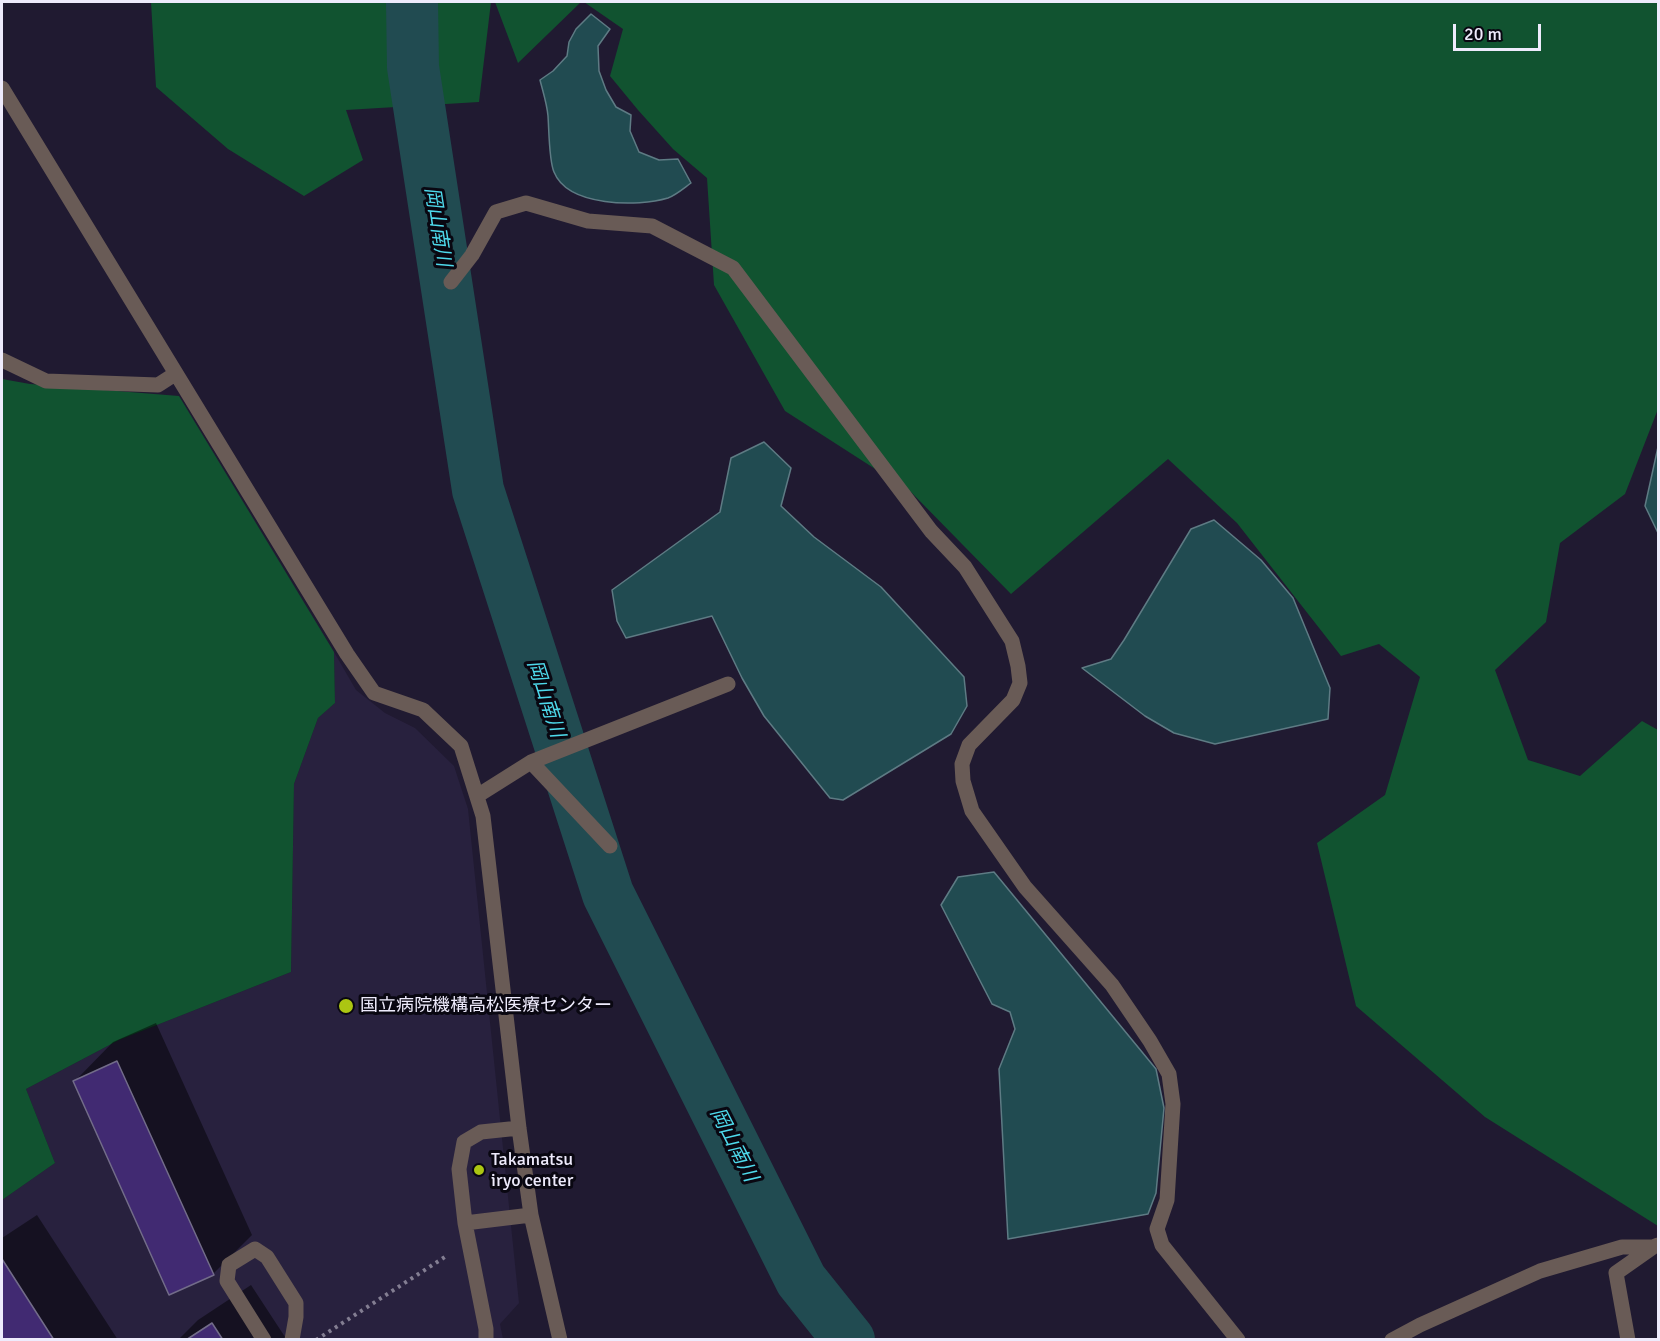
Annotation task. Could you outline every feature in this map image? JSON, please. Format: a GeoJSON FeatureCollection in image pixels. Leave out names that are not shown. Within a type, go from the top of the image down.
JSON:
{"type":"FeatureCollection","features":[{"type":"Feature","properties":{"kind":"street"},"geometry":{"type":"LineString","coordinates":[[2,88],[347,654],[374,693],[423,710],[461,746],[483,816],[531,1215],[560,1340]]}},
{"type":"Feature","properties":{"kind":"street"},"geometry":{"type":"LineString","coordinates":[[452,282],[472,255],[495,212],[526,203],[588,221],[652,226],[733,268],[931,531],[965,567],[1012,641],[1020,682],[1013,700],[969,746],[962,765],[963,781],[972,811],[1025,887],[1112,985],[1150,1041],[1168,1074],[1173,1104],[1167,1200],[1157,1229],[1162,1245],[1238,1340]]}},
{"type":"Feature","properties":{"kind":"street"},"geometry":{"type":"LineString","coordinates":[[2,360],[46,381],[158,385],[175,374]]}},
{"type":"Feature","properties":{"kind":"street"},"geometry":{"type":"LineString","coordinates":[[477,796],[531,762],[728,684]]}},
{"type":"Feature","properties":{"kind":"street"},"geometry":{"type":"LineString","coordinates":[[531,762],[610,846]]}},
{"type":"Feature","properties":{"kind":"street"},"geometry":{"type":"LineString","coordinates":[[486,1340],[486,1329],[465,1223],[459,1169],[464,1142],[481,1132],[519,1128]]}},
{"type":"Feature","properties":{"kind":"street"},"geometry":{"type":"LineString","coordinates":[[465,1223],[531,1215]]}},
{"type":"Feature","properties":{"kind":"street"},"geometry":{"type":"LineString","coordinates":[[1392,1340],[1540,1270],[1622,1247],[1656,1246]]}},
{"type":"Feature","properties":{"kind":"street"},"geometry":{"type":"LineString","coordinates":[[1628,1340],[1616,1273],[1656,1246]]}},
{"type":"Feature","properties":{"kind":"street"},"geometry":{"type":"LineString","coordinates":[[264,1340],[227,1281],[228,1265],[255,1249],[267,1257],[296,1303],[292,1340]]}},
{"type":"Feature","properties":{"kind":"path"},"geometry":{"type":"LineString","coordinates":[[316,1340],[469,1242]]}},
{"type":"Feature","properties":{"kind":"shaded area"},"geometry":{"type":"Polygon","coordinates":[[[591,14],[610,29],[598,46],[599,71],[616,107],[631,115],[630,131],[639,152],[659,160],[678,159],[691,183],[668,198],[640,203],[605,202],[574,192],[562,184],[554,172],[550,153],[546,102],[540,80],[553,71],[567,56],[569,42],[576,29],[591,14]]]}},
{"type":"Feature","properties":{"kind":"shaded area"},"geometry":{"type":"Polygon","coordinates":[[[764,442],[791,468],[781,506],[814,537],[881,587],[964,677],[967,706],[951,734],[843,800],[830,798],[764,716],[742,678],[712,616],[626,638],[617,621],[612,590],[720,512],[731,458],[764,442]]]}},
{"type":"Feature","properties":{"kind":"shaded area"},"geometry":{"type":"Polygon","coordinates":[[[1658,447],[1658,533],[1645,506],[1658,447]]]}},
{"type":"Feature","properties":{"kind":"shaded area"},"geometry":{"type":"Polygon","coordinates":[[[1214,520],[1261,560],[1293,598],[1330,688],[1328,719],[1215,744],[1174,733],[1145,716],[1082,668],[1111,659],[1191,529],[1214,520]]]}},
{"type":"Feature","properties":{"kind":"shaded area","name":"国立病院機構高松医療センター"},"geometry":{"type":"Polygon","coordinates":[[[334,652],[356,690],[385,713],[415,728],[454,766],[468,809],[519,1303],[500,1324],[503,1339],[2,1339],[2,1200],[55,1163],[26,1089],[119,1040],[291,972],[294,784],[318,718],[335,703],[334,652]]]}},
{"type":"Feature","properties":{"kind":"shaded area"},"geometry":{"type":"Polygon","coordinates":[[[994,872],[1156,1069],[1164,1108],[1156,1193],[1148,1214],[1008,1239],[999,1069],[1015,1029],[1010,1012],[992,1004],[941,905],[958,877],[994,872]]]}},
{"type":"Feature","properties":{"kind":"green space"},"geometry":{"type":"Polygon","coordinates":[[[151,2],[491,2],[479,102],[346,110],[363,160],[304,196],[228,149],[156,87],[151,2]]]}},
{"type":"Feature","properties":{"kind":"green space"},"geometry":{"type":"Polygon","coordinates":[[[495,2],[581,2],[518,63],[495,2]]]}},
{"type":"Feature","properties":{"kind":"green space"},"geometry":{"type":"Polygon","coordinates":[[[584,2],[1658,2],[1658,409],[1625,494],[1560,543],[1546,622],[1495,670],[1528,760],[1580,776],[1642,721],[1658,730],[1658,1226],[1485,1117],[1356,1006],[1317,843],[1385,795],[1420,677],[1379,644],[1341,656],[1237,523],[1168,459],[1011,594],[911,492],[785,411],[714,285],[707,178],[673,149],[610,76],[623,29],[584,2]]]}},
{"type":"Feature","properties":{"kind":"green space"},"geometry":{"type":"Polygon","coordinates":[[[2,379],[30,384],[179,396],[334,652],[335,703],[318,718],[294,784],[291,972],[119,1040],[26,1089],[55,1163],[2,1200],[2,379]]]}},
{"type":"Feature","properties":{"kind":"building"},"geometry":{"type":"Polygon","coordinates":[[[117,1061],[214,1275],[169,1295],[73,1081],[117,1061]]]}},
{"type":"Feature","properties":{"kind":"building"},"geometry":{"type":"Polygon","coordinates":[[[2,1259],[54,1340],[2,1340],[2,1259]]]}},
{"type":"Feature","properties":{"kind":"building"},"geometry":{"type":"Polygon","coordinates":[[[212,1323],[223,1340],[186,1340],[212,1323]]]}},
{"type":"Feature","properties":{"kind":"waterway","name":"岡山南川"},"geometry":{"type":"LineString","coordinates":[[412,2],[413,67],[478,490],[608,894],[801,1280],[849,1340]]}},
{"type":"Feature","properties":{"kind":"place","name":"国立病院機構高松医療センター"},"geometry":{"type":"Point","coordinates":[346,1006]}},
{"type":"Feature","properties":{"kind":"place","name":"Takamatsu iryo center"},"geometry":{"type":"Point","coordinates":[479,1170]}}]}
